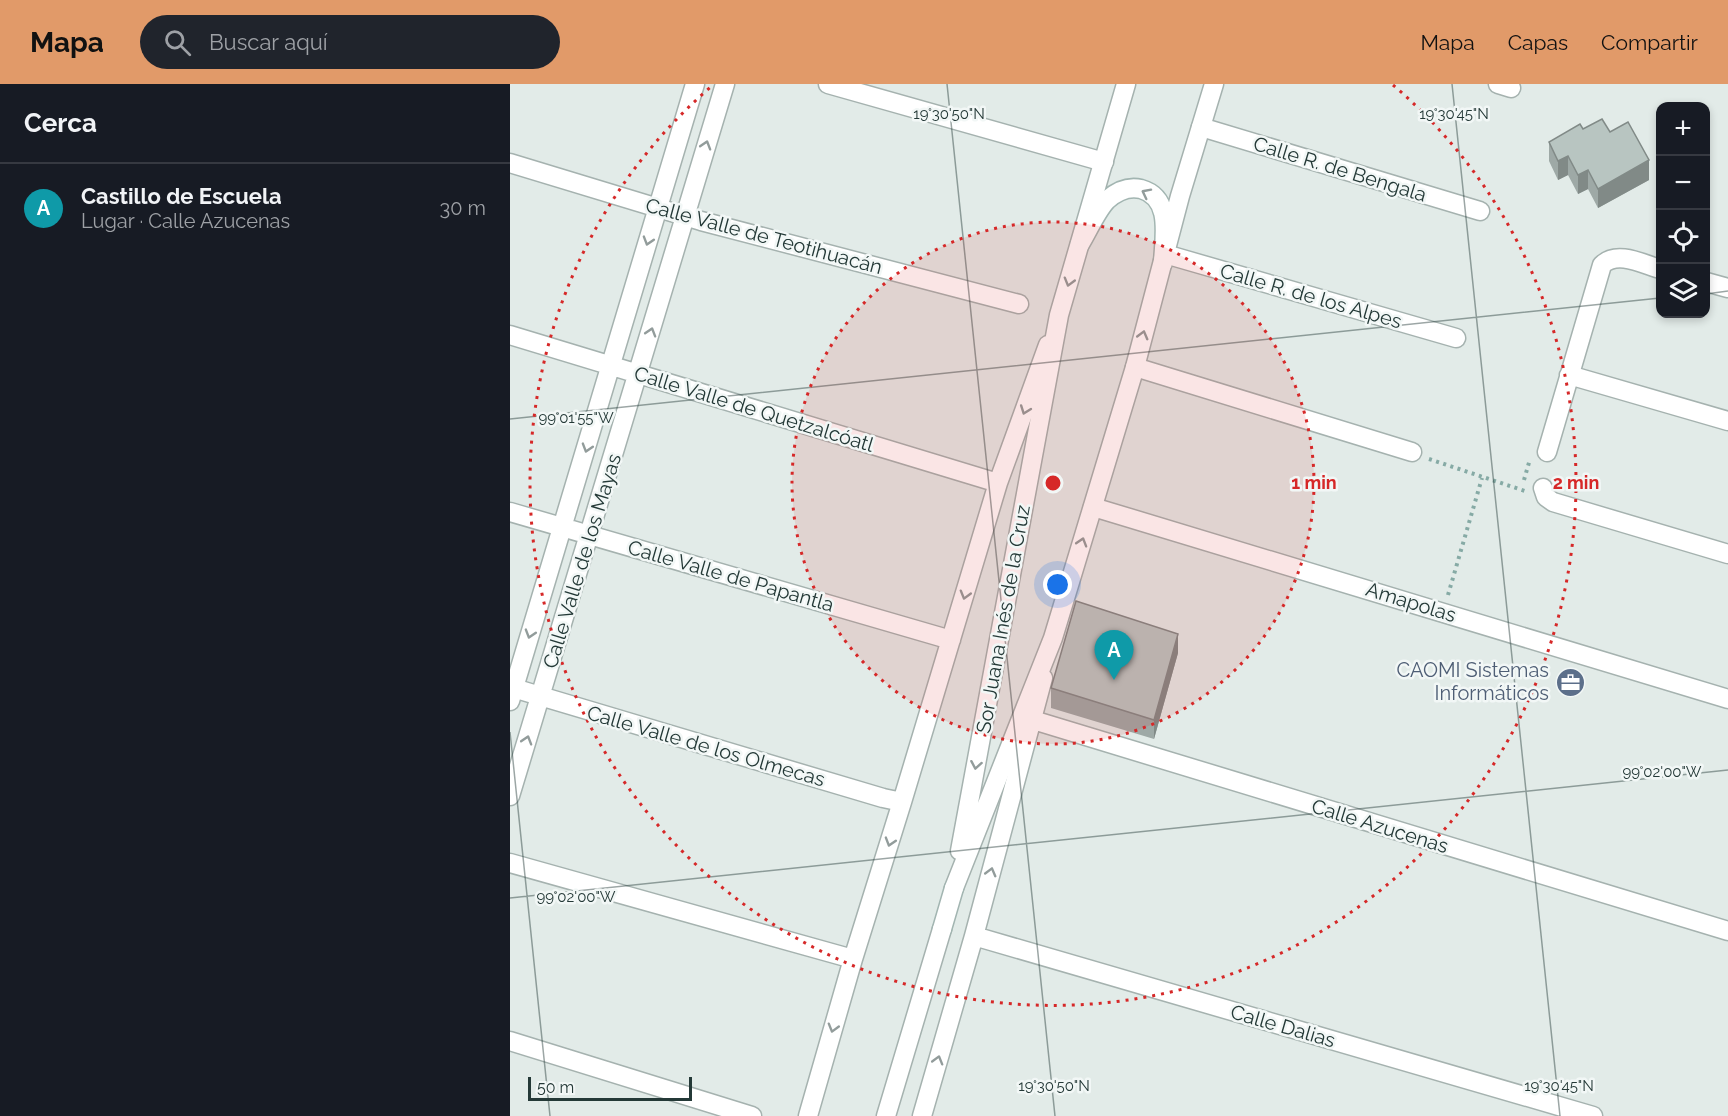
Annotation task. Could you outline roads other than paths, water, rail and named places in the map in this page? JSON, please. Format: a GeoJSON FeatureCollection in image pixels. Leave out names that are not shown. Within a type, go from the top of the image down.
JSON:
{"type":"FeatureCollection","features":[{"type":"Feature","properties":{"kind":"street","name":"Calle Valle de los Mayas"},"geometry":{"type":"LineString","coordinates":[[511,692],[695,84]]}},
{"type":"Feature","properties":{"kind":"street","name":"Calle Valle de los Mayas"},"geometry":{"type":"LineString","coordinates":[[510,796],[724,84]]}},
{"type":"Feature","properties":{"kind":"street"},"geometry":{"type":"LineString","coordinates":[[828,84],[1104,162]]}},
{"type":"Feature","properties":{"kind":"street"},"geometry":{"type":"LineString","coordinates":[[808,1116],[853,959],[998,483],[1059,315],[1126,84]]}},
{"type":"Feature","properties":{"kind":"street"},"geometry":{"type":"LineString","coordinates":[[922,1116],[974,936],[1053,638],[1135,367],[1214,84]]}},
{"type":"Feature","properties":{"kind":"street","name":"Calle R. de Bengala"},"geometry":{"type":"LineString","coordinates":[[1201,127],[1480,211]]}},
{"type":"Feature","properties":{"kind":"street","name":"Calle Valle de Teotihuacán"},"geometry":{"type":"LineString","coordinates":[[510,163],[685,216],[1019,304]]}},
{"type":"Feature","properties":{"kind":"street"},"geometry":{"type":"LineString","coordinates":[[1080,244],[1105,202],[1118,191],[1134,187],[1148,191],[1159,201],[1165,218],[1164,259]]}},
{"type":"Feature","properties":{"kind":"street"},"geometry":{"type":"LineString","coordinates":[[1547,452],[1602,265],[1607,260],[1622,258],[1656,268]]}},
{"type":"Feature","properties":{"kind":"street","name":"Calle R. de los Alpes"},"geometry":{"type":"LineString","coordinates":[[1164,259],[1456,338]]}},
{"type":"Feature","properties":{"kind":"street"},"geometry":{"type":"LineString","coordinates":[[1710,283],[1728,288]]}},
{"type":"Feature","properties":{"kind":"street","name":"Sor Juana Inés de la Cruz"},"geometry":{"type":"LineString","coordinates":[[954,888],[1059,315]]}},
{"type":"Feature","properties":{"kind":"street","name":"Calle Valle de Quetzalcóatl"},"geometry":{"type":"LineString","coordinates":[[510,336],[998,483]]}},
{"type":"Feature","properties":{"kind":"street"},"geometry":{"type":"LineString","coordinates":[[1135,367],[1412,452]]}},
{"type":"Feature","properties":{"kind":"street"},"geometry":{"type":"LineString","coordinates":[[1569,375],[1728,421]]}},
{"type":"Feature","properties":{"kind":"street"},"geometry":{"type":"LineString","coordinates":[[1545,493],[1553,502],[1728,554]]}},
{"type":"Feature","properties":{"kind":"street","name":"Amapolas"},"geometry":{"type":"LineString","coordinates":[[1093,507],[1728,699]]}},
{"type":"Feature","properties":{"kind":"street","name":"Calle Valle de Papantla"},"geometry":{"type":"LineString","coordinates":[[510,512],[951,640]]}},
{"type":"Feature","properties":{"kind":"street","name":"Sor Juana Inés de la Cruz"},"geometry":{"type":"LineString","coordinates":[[886,1116],[954,888],[1053,638]]}},
{"type":"Feature","properties":{"kind":"street","name":"Calle Valle de los Olmecas"},"geometry":{"type":"LineString","coordinates":[[511,692],[540,697],[902,802]]}},
{"type":"Feature","properties":{"kind":"street","name":"Calle Azucenas"},"geometry":{"type":"LineString","coordinates":[[1033,720],[1728,931]]}},
{"type":"Feature","properties":{"kind":"street"},"geometry":{"type":"LineString","coordinates":[[510,863],[853,959]]}},
{"type":"Feature","properties":{"kind":"street","name":"Calle Dalias"},"geometry":{"type":"LineString","coordinates":[[974,936],[1593,1116]]}},
{"type":"Feature","properties":{"kind":"street"},"geometry":{"type":"LineString","coordinates":[[510,1041],[752,1116]]}},
{"type":"Feature","properties":{"kind":"place","name":"Castillo de Escuela"},"geometry":{"type":"Point","coordinates":[1114,680]}},
{"type":"Feature","properties":{"kind":"place","name":"CAOMI Sistemas Informáticos"},"geometry":{"type":"Point","coordinates":[1570,682]}}]}
